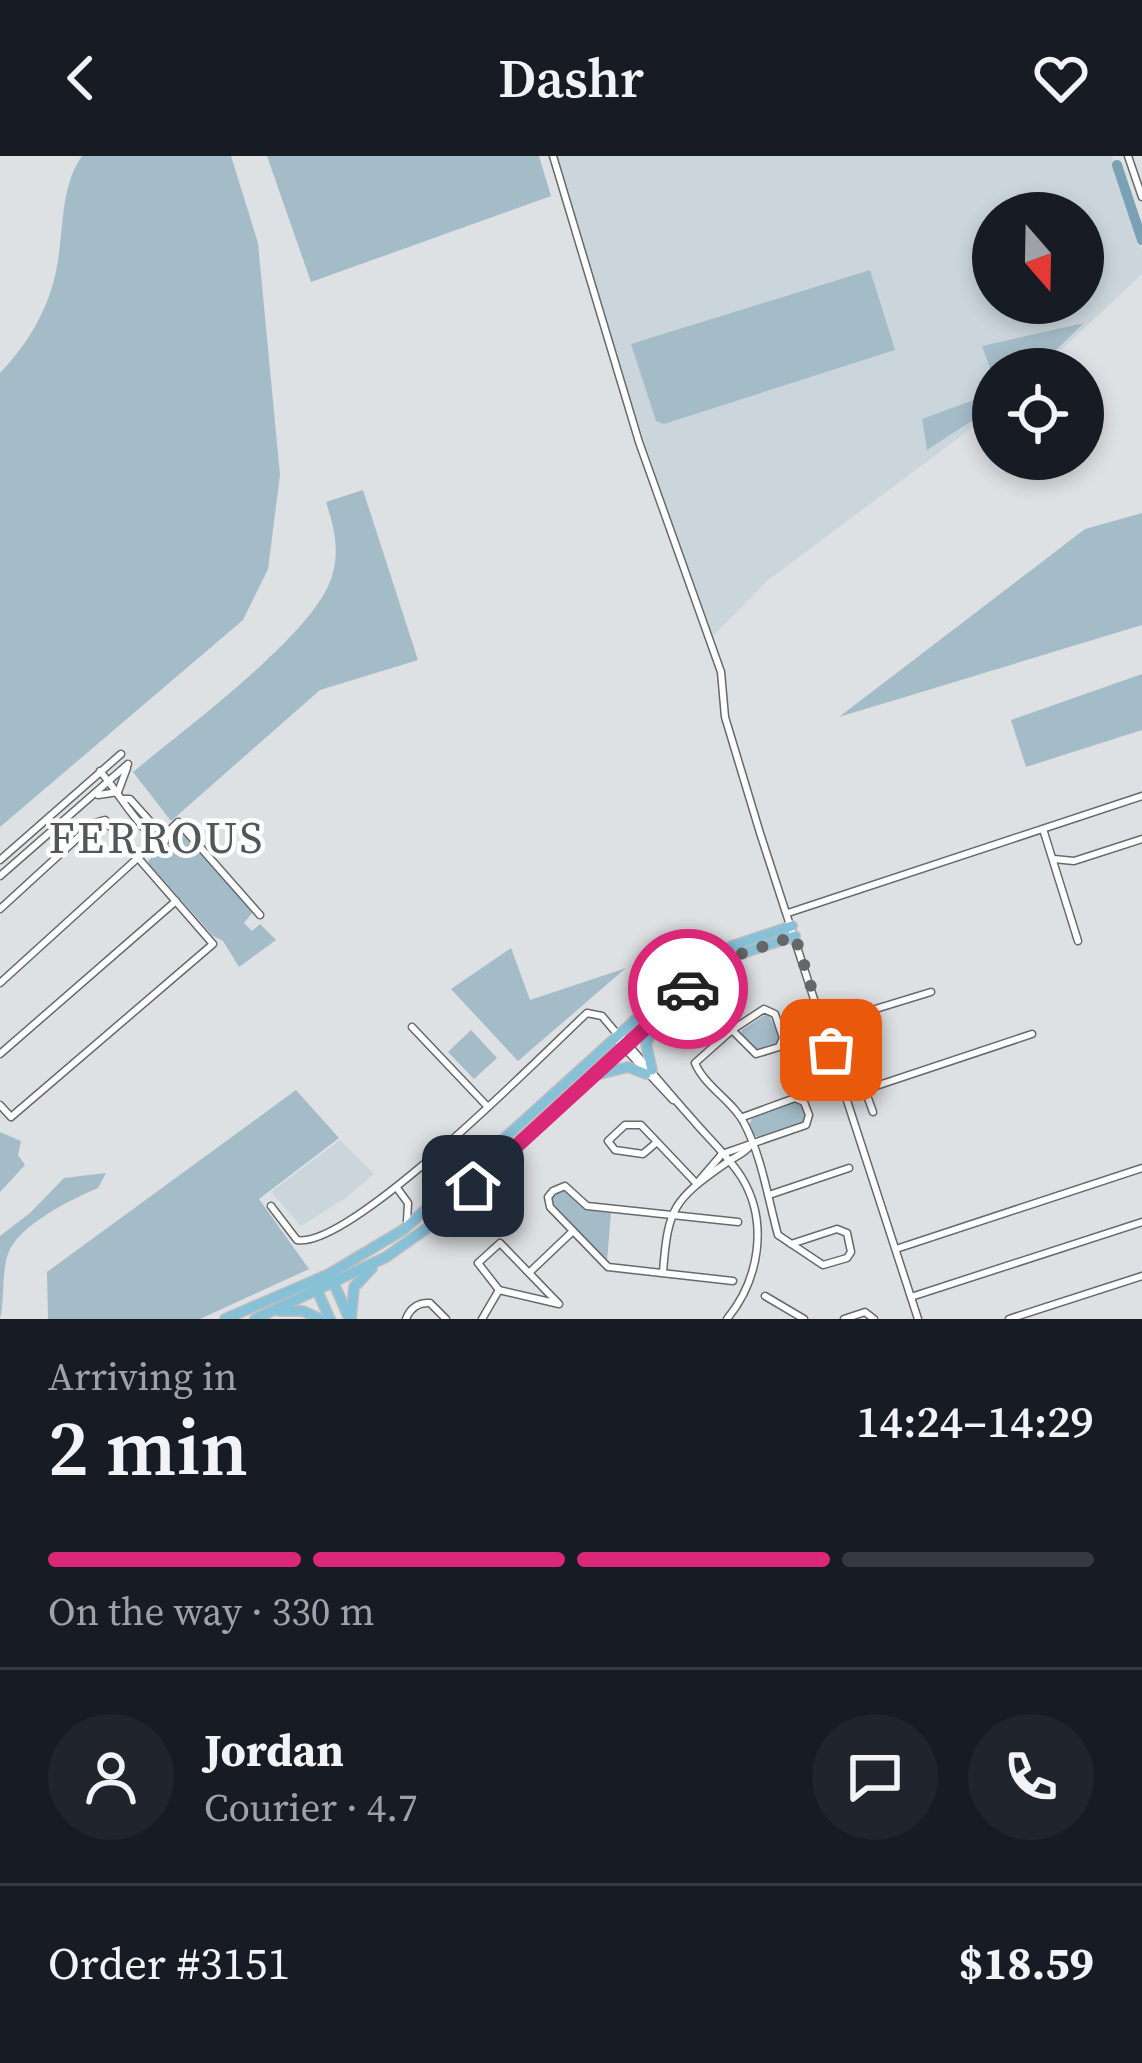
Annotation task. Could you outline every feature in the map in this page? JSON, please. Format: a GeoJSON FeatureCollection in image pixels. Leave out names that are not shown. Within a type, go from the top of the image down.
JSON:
{"type":"FeatureCollection","features":[{"type":"Feature","properties":{"kind":"main road"},"geometry":{"type":"LineString","coordinates":[[350,1319],[354,1287],[430,1226],[663,1012],[721,964],[793,931]]}},
{"type":"Feature","properties":{"kind":"main road"},"geometry":{"type":"LineString","coordinates":[[331,1278],[440,1200],[710,957],[793,931]]}},
{"type":"Feature","properties":{"kind":"main road"},"geometry":{"type":"LineString","coordinates":[[590,1079],[611,1068],[649,1072],[646,1044],[663,1012]]}},
{"type":"Feature","properties":{"kind":"main road"},"geometry":{"type":"LineString","coordinates":[[255,1319],[331,1278],[386,1257]]}},
{"type":"Feature","properties":{"kind":"main road"},"geometry":{"type":"LineString","coordinates":[[331,1278],[350,1319]]}},
{"type":"Feature","properties":{"kind":"main road"},"geometry":{"type":"LineString","coordinates":[[225,1319],[315,1286]]}},
{"type":"Feature","properties":{"kind":"main road"},"geometry":{"type":"LineString","coordinates":[[315,1286],[330,1319]]}},
{"type":"Feature","properties":{"kind":"main road"},"geometry":{"type":"LineString","coordinates":[[269,1313],[303,1311],[320,1319]]}},
{"type":"Feature","properties":{"kind":"street"},"geometry":{"type":"LineString","coordinates":[[553,156],[639,442],[722,672],[725,717],[918,1319]]}},
{"type":"Feature","properties":{"kind":"street"},"geometry":{"type":"LineString","coordinates":[[1128,156],[1142,197]]}},
{"type":"Feature","properties":{"kind":"street"},"geometry":{"type":"LineString","coordinates":[[0,860],[121,754]]}},
{"type":"Feature","properties":{"kind":"street"},"geometry":{"type":"LineString","coordinates":[[0,876],[128,764],[121,795]]}},
{"type":"Feature","properties":{"kind":"street"},"geometry":{"type":"LineString","coordinates":[[100,771],[132,817],[166,834]]}},
{"type":"Feature","properties":{"kind":"street"},"geometry":{"type":"LineString","coordinates":[[90,798],[121,795]]}},
{"type":"Feature","properties":{"kind":"street"},"geometry":{"type":"LineString","coordinates":[[788,913],[1142,796]]}},
{"type":"Feature","properties":{"kind":"street"},"geometry":{"type":"LineString","coordinates":[[0,909],[98,820],[110,823],[213,944],[10,1117],[0,1105]]}},
{"type":"Feature","properties":{"kind":"street"},"geometry":{"type":"LineString","coordinates":[[152,845],[163,844],[178,822],[260,915]]}},
{"type":"Feature","properties":{"kind":"street"},"geometry":{"type":"LineString","coordinates":[[1043,829],[1078,941]]}},
{"type":"Feature","properties":{"kind":"street"},"geometry":{"type":"LineString","coordinates":[[0,983],[140,858],[152,845],[153,831]]}},
{"type":"Feature","properties":{"kind":"street"},"geometry":{"type":"LineString","coordinates":[[1053,858],[1074,861],[1142,839]]}},
{"type":"Feature","properties":{"kind":"street"},"geometry":{"type":"LineString","coordinates":[[0,1054],[176,901]]}},
{"type":"Feature","properties":{"kind":"street"},"geometry":{"type":"LineString","coordinates":[[823,1025],[931,992]]}},
{"type":"Feature","properties":{"kind":"street"},"geometry":{"type":"LineString","coordinates":[[732,1030],[756,1054],[775,1050],[783,1042],[771,1010],[764,1009],[732,1030],[695,1063],[742,1118],[778,1235],[791,1244],[823,1265],[847,1258],[851,1252],[842,1230],[791,1244]]}},
{"type":"Feature","properties":{"kind":"street"},"geometry":{"type":"LineString","coordinates":[[272,1206],[297,1240],[308,1241],[357,1216],[397,1188],[587,1013],[602,1016],[725,1158],[752,1200],[758,1240],[743,1295],[727,1319]]}},
{"type":"Feature","properties":{"kind":"street"},"geometry":{"type":"LineString","coordinates":[[412,1027],[486,1106]]}},
{"type":"Feature","properties":{"kind":"street"},"geometry":{"type":"LineString","coordinates":[[846,1096],[1032,1034]]}},
{"type":"Feature","properties":{"kind":"street"},"geometry":{"type":"LineString","coordinates":[[857,1068],[873,1112]]}},
{"type":"Feature","properties":{"kind":"street"},"geometry":{"type":"LineString","coordinates":[[663,1272],[670,1216],[697,1183],[725,1158],[806,1125],[807,1109],[795,1099],[742,1118]]}},
{"type":"Feature","properties":{"kind":"street"},"geometry":{"type":"LineString","coordinates":[[657,1142],[643,1154],[615,1150],[608,1142],[625,1125],[641,1125],[697,1183]]}},
{"type":"Feature","properties":{"kind":"street"},"geometry":{"type":"LineString","coordinates":[[769,1195],[850,1168]]}},
{"type":"Feature","properties":{"kind":"street"},"geometry":{"type":"LineString","coordinates":[[896,1250],[1142,1168]]}},
{"type":"Feature","properties":{"kind":"street"},"geometry":{"type":"LineString","coordinates":[[733,1281],[608,1267],[548,1201],[565,1186],[586,1206],[738,1222]]}},
{"type":"Feature","properties":{"kind":"street"},"geometry":{"type":"LineString","coordinates":[[397,1188],[409,1203],[411,1215],[403,1229]]}},
{"type":"Feature","properties":{"kind":"street"},"geometry":{"type":"LineString","coordinates":[[409,1203],[420,1206],[440,1200]]}},
{"type":"Feature","properties":{"kind":"street"},"geometry":{"type":"LineString","coordinates":[[911,1297],[1142,1222]]}},
{"type":"Feature","properties":{"kind":"street"},"geometry":{"type":"LineString","coordinates":[[531,1271],[573,1231]]}},
{"type":"Feature","properties":{"kind":"street"},"geometry":{"type":"LineString","coordinates":[[494,1245],[506,1245],[560,1304],[499,1290],[478,1263],[494,1245]]}},
{"type":"Feature","properties":{"kind":"street"},"geometry":{"type":"LineString","coordinates":[[1009,1319],[1142,1276]]}},
{"type":"Feature","properties":{"kind":"street"},"geometry":{"type":"LineString","coordinates":[[537,1299],[546,1295],[546,1287]]}},
{"type":"Feature","properties":{"kind":"street"},"geometry":{"type":"LineString","coordinates":[[482,1319],[499,1290]]}},
{"type":"Feature","properties":{"kind":"street"},"geometry":{"type":"LineString","coordinates":[[765,1296],[804,1319]]}},
{"type":"Feature","properties":{"kind":"street"},"geometry":{"type":"LineString","coordinates":[[406,1319],[424,1303],[446,1319]]}},
{"type":"Feature","properties":{"kind":"street"},"geometry":{"type":"LineString","coordinates":[[556,1319],[560,1304]]}},
{"type":"Feature","properties":{"kind":"street"},"geometry":{"type":"LineString","coordinates":[[844,1319],[866,1312],[874,1319]]}},
{"type":"Feature","properties":{"kind":"shaded area"},"geometry":{"type":"Polygon","coordinates":[[[82,156],[231,156],[258,243],[280,475],[268,569],[243,620],[0,827],[0,373],[20,350],[49,296],[66,195],[82,156]]]}},
{"type":"Feature","properties":{"kind":"shaded area"},"geometry":{"type":"Polygon","coordinates":[[[267,156],[539,156],[551,196],[311,282],[267,156]]]}},
{"type":"Feature","properties":{"kind":"shaded area"},"geometry":{"type":"Polygon","coordinates":[[[550,156],[1112,156],[1142,251],[1142,274],[1104,310],[1104,192],[972,192],[972,324],[1089,324],[1063,348],[972,348],[972,428],[767,581],[710,639],[550,156]]]}},
{"type":"Feature","properties":{"kind":"shaded area"},"geometry":{"type":"Polygon","coordinates":[[[870,270],[895,350],[664,424],[656,421],[631,344],[870,270]]]}},
{"type":"Feature","properties":{"kind":"shaded area"},"geometry":{"type":"Polygon","coordinates":[[[1080,324],[1083,324],[1058,348],[982,346],[1080,324]]]}},
{"type":"Feature","properties":{"kind":"shaded area"},"geometry":{"type":"Polygon","coordinates":[[[972,401],[972,421],[927,450],[922,419],[972,401]]]}},
{"type":"Feature","properties":{"kind":"shaded area"},"geometry":{"type":"Polygon","coordinates":[[[363,490],[418,660],[320,690],[171,821],[133,772],[245,680],[301,625],[321,599],[336,557],[326,502],[363,490]]]}},
{"type":"Feature","properties":{"kind":"shaded area"},"geometry":{"type":"Polygon","coordinates":[[[1142,513],[1142,625],[839,717],[1085,529],[1142,513]]]}},
{"type":"Feature","properties":{"kind":"shaded area"},"geometry":{"type":"Polygon","coordinates":[[[1142,674],[1142,730],[1026,767],[1011,720],[1142,674]]]}},
{"type":"Feature","properties":{"kind":"shaded area"},"geometry":{"type":"Polygon","coordinates":[[[181,831],[246,901],[252,913],[244,923],[252,931],[260,924],[276,940],[239,967],[223,941],[213,936],[148,861],[181,831]]]}},
{"type":"Feature","properties":{"kind":"shaded area"},"geometry":{"type":"Polygon","coordinates":[[[511,948],[530,1000],[626,968],[518,1061],[451,989],[511,948]]]}},
{"type":"Feature","properties":{"kind":"shaded area"},"geometry":{"type":"Polygon","coordinates":[[[768,1013],[780,1038],[777,1046],[758,1052],[741,1035],[742,1030],[768,1013]]]}},
{"type":"Feature","properties":{"kind":"shaded area"},"geometry":{"type":"Polygon","coordinates":[[[471,1030],[497,1058],[474,1079],[448,1052],[471,1030]]]}},
{"type":"Feature","properties":{"kind":"shaded area"},"geometry":{"type":"Polygon","coordinates":[[[296,1090],[339,1138],[259,1199],[309,1269],[200,1319],[48,1319],[47,1272],[296,1090]]]}},
{"type":"Feature","properties":{"kind":"shaded area"},"geometry":{"type":"Polygon","coordinates":[[[795,1102],[803,1105],[807,1115],[803,1123],[762,1138],[751,1135],[748,1126],[753,1117],[795,1102]]]}},
{"type":"Feature","properties":{"kind":"shaded area"},"geometry":{"type":"Polygon","coordinates":[[[0,1132],[21,1141],[18,1155],[25,1165],[0,1192],[0,1132]]]}},
{"type":"Feature","properties":{"kind":"shaded area"},"geometry":{"type":"Polygon","coordinates":[[[340,1140],[374,1174],[301,1226],[271,1192],[340,1140]]]}},
{"type":"Feature","properties":{"kind":"shaded area"},"geometry":{"type":"Polygon","coordinates":[[[106,1173],[98,1188],[47,1214],[14,1243],[6,1262],[0,1319],[0,1236],[64,1178],[106,1173]]]}},
{"type":"Feature","properties":{"kind":"shaded area"},"geometry":{"type":"Polygon","coordinates":[[[565,1190],[586,1210],[611,1213],[607,1261],[552,1202],[553,1196],[565,1190]]]}},
{"type":"Feature","properties":{"kind":"waterway"},"geometry":{"type":"LineString","coordinates":[[1117,165],[1142,240]]}},
{"type":"Feature","properties":{"kind":"way so far"},"geometry":{"type":"LineString","coordinates":[[688,989],[737,955],[795,936],[831,1050]]}},
{"type":"Feature","properties":{"kind":"district","name":"FERROUS"},"geometry":{"type":"Point","coordinates":[157,837]}},
{"type":"Feature","properties":{"kind":"route"},"geometry":{"type":"LineString","coordinates":[[473,1186],[688,989]]}}]}
